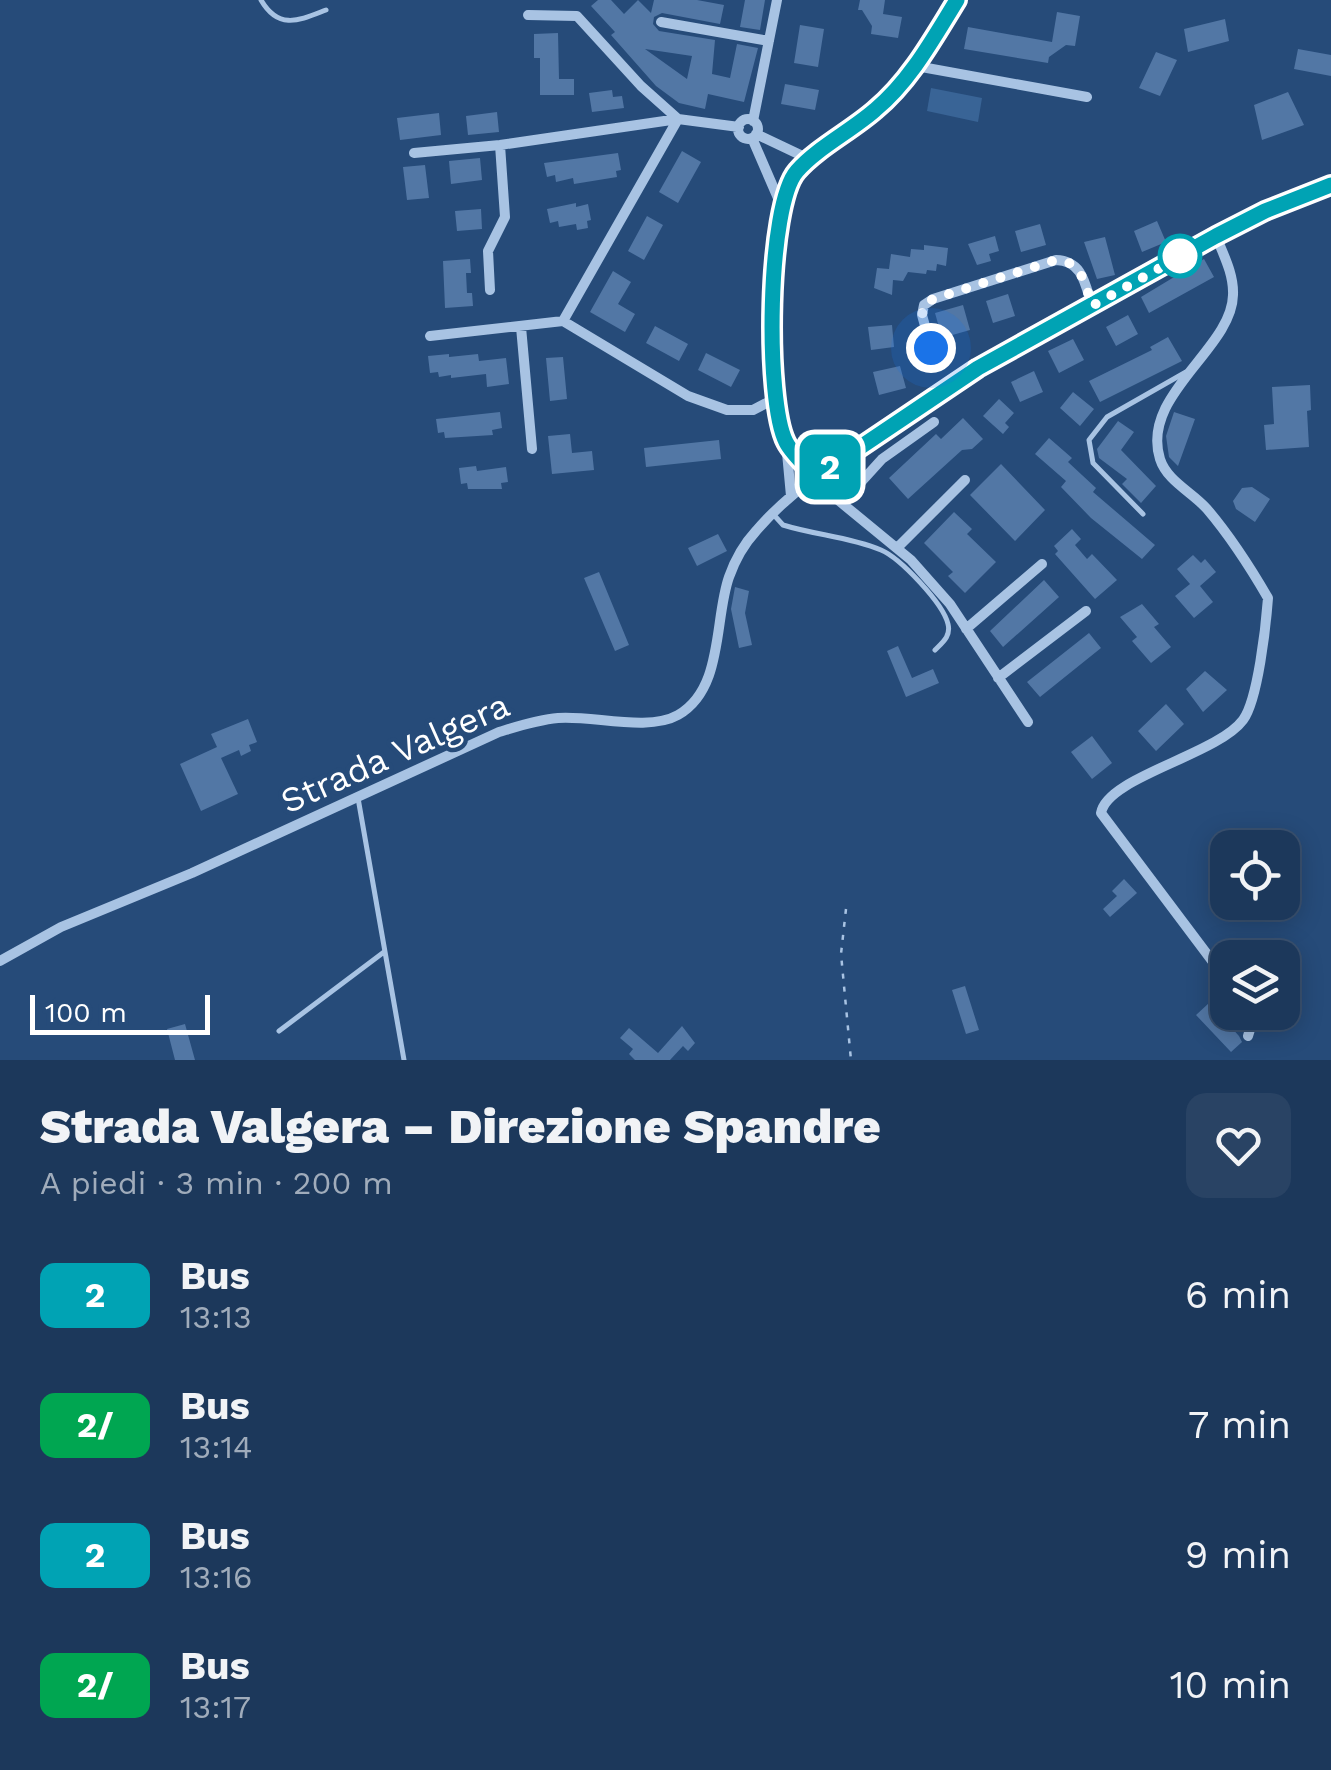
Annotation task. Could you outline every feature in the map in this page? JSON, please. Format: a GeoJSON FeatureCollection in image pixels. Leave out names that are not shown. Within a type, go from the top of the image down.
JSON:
{"type":"FeatureCollection","features":[{"type":"Feature","properties":{"kind":"street"},"geometry":{"type":"LineString","coordinates":[[777,0],[753,121],[758,128],[754,136],[781,205]]}},
{"type":"Feature","properties":{"kind":"street"},"geometry":{"type":"LineString","coordinates":[[790,496],[786,442],[772,358],[781,205],[797,171],[879,107],[916,66],[957,0]]}},
{"type":"Feature","properties":{"kind":"street"},"geometry":{"type":"LineString","coordinates":[[528,15],[577,16],[641,86],[678,119]]}},
{"type":"Feature","properties":{"kind":"street"},"geometry":{"type":"LineString","coordinates":[[660,22],[769,41]]}},
{"type":"Feature","properties":{"kind":"street"},"geometry":{"type":"LineString","coordinates":[[916,66],[1087,97]]}},
{"type":"Feature","properties":{"kind":"street"},"geometry":{"type":"LineString","coordinates":[[563,321],[678,119]]}},
{"type":"Feature","properties":{"kind":"street"},"geometry":{"type":"LineString","coordinates":[[414,153],[500,145],[678,119],[738,127]]}},
{"type":"Feature","properties":{"kind":"street"},"geometry":{"type":"LineString","coordinates":[[738,127],[744,120],[753,121]]}},
{"type":"Feature","properties":{"kind":"street"},"geometry":{"type":"LineString","coordinates":[[738,127],[741,136],[754,136],[811,160]]}},
{"type":"Feature","properties":{"kind":"street"},"geometry":{"type":"LineString","coordinates":[[490,290],[488,251],[505,217],[500,145]]}},
{"type":"Feature","properties":{"kind":"street","name":"Strada Valgera"},"geometry":{"type":"LineString","coordinates":[[0,960],[61,927],[499,732],[560,718],[652,722],[678,715],[705,682],[716,650],[728,579],[738,557],[755,532],[790,496],[978,368],[1216,236],[1331,185]]}},
{"type":"Feature","properties":{"kind":"street"},"geometry":{"type":"LineString","coordinates":[[1210,958],[1101,812],[1105,801],[1121,789],[1220,739],[1241,723],[1252,704],[1268,598],[1219,524],[1166,472],[1158,456],[1161,416],[1232,305],[1234,293],[1229,270],[1216,236]]}},
{"type":"Feature","properties":{"kind":"street"},"geometry":{"type":"LineString","coordinates":[[931,348],[922,315],[924,305],[1056,260],[1077,266],[1092,306]]}},
{"type":"Feature","properties":{"kind":"street"},"geometry":{"type":"LineString","coordinates":[[430,336],[563,321],[688,396],[727,410],[754,410],[776,398]]}},
{"type":"Feature","properties":{"kind":"street"},"geometry":{"type":"LineString","coordinates":[[521,327],[532,449]]}},
{"type":"Feature","properties":{"kind":"street"},"geometry":{"type":"LineString","coordinates":[[842,503],[882,460],[934,422]]}},
{"type":"Feature","properties":{"kind":"street"},"geometry":{"type":"LineString","coordinates":[[786,442],[842,503],[897,548],[950,604],[1028,722]]}},
{"type":"Feature","properties":{"kind":"street"},"geometry":{"type":"LineString","coordinates":[[897,548],[964,480]]}},
{"type":"Feature","properties":{"kind":"street"},"geometry":{"type":"LineString","coordinates":[[966,630],[1042,564]]}},
{"type":"Feature","properties":{"kind":"street"},"geometry":{"type":"LineString","coordinates":[[998,678],[1086,611]]}},
{"type":"Feature","properties":{"kind":"street"},"geometry":{"type":"LineString","coordinates":[[1248,1036],[1250,1030]]}},
{"type":"Feature","properties":{"kind":"lane"},"geometry":{"type":"LineString","coordinates":[[261,0],[276,16],[295,22],[326,10]]}},
{"type":"Feature","properties":{"kind":"lane"},"geometry":{"type":"LineString","coordinates":[[1143,514],[1093,464],[1089,440],[1106,416],[1193,368]]}},
{"type":"Feature","properties":{"kind":"lane"},"geometry":{"type":"LineString","coordinates":[[773,514],[783,525],[871,547],[897,558],[949,625],[948,638],[936,650]]}},
{"type":"Feature","properties":{"kind":"lane"},"geometry":{"type":"LineString","coordinates":[[358,798],[404,1060]]}},
{"type":"Feature","properties":{"kind":"lane"},"geometry":{"type":"LineString","coordinates":[[279,1032],[384,951]]}},
{"type":"Feature","properties":{"kind":"path"},"geometry":{"type":"LineString","coordinates":[[846,908],[841,954],[851,1060]]}},
{"type":"Feature","properties":{"kind":"shaded area"},"geometry":{"type":"Polygon","coordinates":[[[931,88],[982,98],[978,122],[927,111],[931,88]]]}},
{"type":"Feature","properties":{"kind":"building"},"geometry":{"type":"Polygon","coordinates":[[[598,0],[611,0],[624,14],[638,0],[651,13],[654,0],[697,0],[724,5],[720,24],[662,13],[654,17],[653,24],[659,31],[715,40],[712,74],[730,78],[737,44],[758,48],[744,102],[708,94],[705,109],[679,103],[656,86],[591,6],[598,0]],[[645,49],[687,79],[692,56],[645,49]]]}},
{"type":"Feature","properties":{"kind":"building"},"geometry":{"type":"Polygon","coordinates":[[[745,0],[765,0],[760,30],[740,27],[745,0]]]}},
{"type":"Feature","properties":{"kind":"building"},"geometry":{"type":"Polygon","coordinates":[[[860,0],[885,0],[883,14],[902,17],[898,38],[871,34],[872,26],[862,10],[858,10],[860,0]]]}},
{"type":"Feature","properties":{"kind":"building"},"geometry":{"type":"Polygon","coordinates":[[[1057,12],[1080,16],[1075,46],[1066,45],[1049,57],[1048,63],[964,49],[968,27],[1052,42],[1057,12]]]}},
{"type":"Feature","properties":{"kind":"building"},"geometry":{"type":"Polygon","coordinates":[[[1225,19],[1229,41],[1188,52],[1184,29],[1225,19]]]}},
{"type":"Feature","properties":{"kind":"building"},"geometry":{"type":"Polygon","coordinates":[[[800,25],[824,29],[818,67],[794,63],[800,25]]]}},
{"type":"Feature","properties":{"kind":"building"},"geometry":{"type":"Polygon","coordinates":[[[558,33],[559,79],[574,79],[574,95],[540,95],[540,58],[534,58],[534,34],[558,33]]]}},
{"type":"Feature","properties":{"kind":"building"},"geometry":{"type":"Polygon","coordinates":[[[1298,49],[1331,55],[1331,76],[1294,69],[1298,49]]]}},
{"type":"Feature","properties":{"kind":"building"},"geometry":{"type":"Polygon","coordinates":[[[1156,52],[1177,60],[1160,96],[1139,88],[1156,52]]]}},
{"type":"Feature","properties":{"kind":"building"},"geometry":{"type":"Polygon","coordinates":[[[785,84],[819,90],[815,110],[781,104],[785,84]]]}},
{"type":"Feature","properties":{"kind":"building"},"geometry":{"type":"Polygon","coordinates":[[[612,90],[613,97],[622,96],[624,108],[592,112],[589,93],[612,90]]]}},
{"type":"Feature","properties":{"kind":"building"},"geometry":{"type":"Polygon","coordinates":[[[1288,92],[1304,125],[1262,140],[1254,105],[1288,92]]]}},
{"type":"Feature","properties":{"kind":"building"},"geometry":{"type":"Polygon","coordinates":[[[497,112],[499,132],[468,135],[466,116],[497,112]]]}},
{"type":"Feature","properties":{"kind":"building"},"geometry":{"type":"Polygon","coordinates":[[[439,113],[441,135],[400,140],[397,118],[439,113]]]}},
{"type":"Feature","properties":{"kind":"building"},"geometry":{"type":"Polygon","coordinates":[[[682,151],[701,162],[678,203],[659,192],[682,151]]]}},
{"type":"Feature","properties":{"kind":"building"},"geometry":{"type":"Polygon","coordinates":[[[618,153],[621,170],[616,171],[617,177],[574,184],[573,178],[556,182],[555,175],[547,177],[544,163],[618,153]]]}},
{"type":"Feature","properties":{"kind":"building"},"geometry":{"type":"Polygon","coordinates":[[[480,158],[482,180],[451,184],[449,161],[480,158]]]}},
{"type":"Feature","properties":{"kind":"building"},"geometry":{"type":"Polygon","coordinates":[[[425,165],[429,198],[407,200],[403,167],[425,165]]]}},
{"type":"Feature","properties":{"kind":"building"},"geometry":{"type":"Polygon","coordinates":[[[576,203],[576,207],[588,204],[588,228],[577,230],[576,224],[559,227],[558,221],[550,223],[547,209],[576,203]]]}},
{"type":"Feature","properties":{"kind":"building"},"geometry":{"type":"Polygon","coordinates":[[[481,209],[482,229],[457,231],[455,211],[481,209]]]}},
{"type":"Feature","properties":{"kind":"building"},"geometry":{"type":"Polygon","coordinates":[[[647,216],[663,225],[644,260],[628,251],[647,216]]]}},
{"type":"Feature","properties":{"kind":"building"},"geometry":{"type":"Polygon","coordinates":[[[1157,221],[1166,242],[1142,252],[1134,231],[1157,221]]]}},
{"type":"Feature","properties":{"kind":"building"},"geometry":{"type":"Polygon","coordinates":[[[1040,224],[1046,245],[1021,252],[1015,231],[1040,224]]]}},
{"type":"Feature","properties":{"kind":"building"},"geometry":{"type":"Polygon","coordinates":[[[995,236],[999,251],[989,254],[991,261],[977,265],[968,244],[995,236]]]}},
{"type":"Feature","properties":{"kind":"building"},"geometry":{"type":"Polygon","coordinates":[[[1105,237],[1115,275],[1097,279],[1084,242],[1105,237]]]}},
{"type":"Feature","properties":{"kind":"building"},"geometry":{"type":"Polygon","coordinates":[[[924,245],[948,248],[946,266],[937,264],[936,271],[908,272],[903,281],[893,280],[892,295],[874,288],[877,268],[889,269],[891,254],[910,257],[911,249],[924,250],[924,245]]]}},
{"type":"Feature","properties":{"kind":"building"},"geometry":{"type":"Polygon","coordinates":[[[470,259],[467,293],[472,293],[473,306],[445,308],[443,261],[470,259]]]}},
{"type":"Feature","properties":{"kind":"building"},"geometry":{"type":"Polygon","coordinates":[[[1204,259],[1214,277],[1149,313],[1141,297],[1204,259]]]}},
{"type":"Feature","properties":{"kind":"building"},"geometry":{"type":"Polygon","coordinates":[[[613,271],[631,282],[618,304],[635,314],[625,332],[590,312],[613,271]]]}},
{"type":"Feature","properties":{"kind":"building"},"geometry":{"type":"Polygon","coordinates":[[[1008,294],[1015,316],[993,323],[986,301],[1008,294]]]}},
{"type":"Feature","properties":{"kind":"building"},"geometry":{"type":"Polygon","coordinates":[[[963,305],[970,330],[942,338],[935,313],[963,305]]]}},
{"type":"Feature","properties":{"kind":"building"},"geometry":{"type":"Polygon","coordinates":[[[1128,315],[1138,334],[1116,346],[1106,327],[1128,315]]]}},
{"type":"Feature","properties":{"kind":"building"},"geometry":{"type":"Polygon","coordinates":[[[892,325],[894,347],[871,350],[868,327],[892,325]]]}},
{"type":"Feature","properties":{"kind":"building"},"geometry":{"type":"Polygon","coordinates":[[[655,326],[688,344],[679,361],[646,343],[655,326]]]}},
{"type":"Feature","properties":{"kind":"building"},"geometry":{"type":"Polygon","coordinates":[[[1168,337],[1182,361],[1100,402],[1089,381],[1152,350],[1150,347],[1168,337]]]}},
{"type":"Feature","properties":{"kind":"building"},"geometry":{"type":"Polygon","coordinates":[[[1073,339],[1084,360],[1059,373],[1048,351],[1073,339]]]}},
{"type":"Feature","properties":{"kind":"building"},"geometry":{"type":"Polygon","coordinates":[[[706,353],[740,370],[731,387],[698,370],[706,353]]]}},
{"type":"Feature","properties":{"kind":"building"},"geometry":{"type":"Polygon","coordinates":[[[478,354],[479,361],[506,358],[509,384],[487,387],[486,374],[451,378],[430,373],[428,356],[478,354]]]}},
{"type":"Feature","properties":{"kind":"building"},"geometry":{"type":"Polygon","coordinates":[[[563,357],[567,399],[550,401],[546,358],[563,357]]]}},
{"type":"Feature","properties":{"kind":"building"},"geometry":{"type":"Polygon","coordinates":[[[900,366],[906,388],[879,395],[873,372],[900,366]]]}},
{"type":"Feature","properties":{"kind":"building"},"geometry":{"type":"Polygon","coordinates":[[[1034,371],[1043,392],[1020,402],[1011,382],[1034,371]]]}},
{"type":"Feature","properties":{"kind":"building"},"geometry":{"type":"Polygon","coordinates":[[[1310,385],[1309,447],[1266,450],[1264,425],[1274,424],[1272,387],[1310,385]]]}},
{"type":"Feature","properties":{"kind":"building"},"geometry":{"type":"Polygon","coordinates":[[[1073,392],[1094,409],[1080,426],[1060,408],[1073,392]]]}},
{"type":"Feature","properties":{"kind":"building"},"geometry":{"type":"Polygon","coordinates":[[[999,399],[1014,413],[1005,423],[1009,427],[1003,434],[983,416],[999,399]]]}},
{"type":"Feature","properties":{"kind":"building"},"geometry":{"type":"Polygon","coordinates":[[[500,412],[502,428],[492,430],[493,435],[445,438],[444,432],[438,433],[436,419],[500,412]]]}},
{"type":"Feature","properties":{"kind":"building"},"geometry":{"type":"Polygon","coordinates":[[[1174,412],[1195,419],[1178,466],[1169,457],[1166,436],[1174,412]]]}},
{"type":"Feature","properties":{"kind":"building"},"geometry":{"type":"Polygon","coordinates":[[[963,418],[983,439],[972,449],[962,450],[908,499],[889,478],[936,434],[941,439],[963,418]]]}},
{"type":"Feature","properties":{"kind":"building"},"geometry":{"type":"Polygon","coordinates":[[[1118,421],[1134,432],[1121,450],[1156,486],[1141,503],[1122,484],[1127,479],[1099,458],[1097,449],[1118,421]]]}},
{"type":"Feature","properties":{"kind":"building"},"geometry":{"type":"Polygon","coordinates":[[[570,434],[572,453],[592,451],[594,470],[552,474],[548,436],[570,434]]]}},
{"type":"Feature","properties":{"kind":"building"},"geometry":{"type":"Polygon","coordinates":[[[1049,438],[1072,458],[1068,462],[1096,488],[1093,492],[1155,545],[1142,559],[1091,518],[1061,487],[1066,481],[1035,454],[1049,438]]]}},
{"type":"Feature","properties":{"kind":"building"},"geometry":{"type":"Polygon","coordinates":[[[719,440],[721,459],[646,467],[644,448],[719,440]]]}},
{"type":"Feature","properties":{"kind":"building"},"geometry":{"type":"Polygon","coordinates":[[[1001,464],[1045,510],[1015,541],[970,495],[1001,464]]]}},
{"type":"Feature","properties":{"kind":"building"},"geometry":{"type":"Polygon","coordinates":[[[476,466],[477,471],[506,467],[508,482],[501,483],[502,489],[468,489],[467,483],[461,484],[459,468],[476,466]]]}},
{"type":"Feature","properties":{"kind":"building"},"geometry":{"type":"Polygon","coordinates":[[[1252,487],[1270,499],[1255,522],[1236,509],[1233,501],[1242,488],[1252,487]]]}},
{"type":"Feature","properties":{"kind":"building"},"geometry":{"type":"Polygon","coordinates":[[[954,512],[972,529],[967,534],[996,562],[965,593],[948,576],[953,572],[924,543],[954,512]]]}},
{"type":"Feature","properties":{"kind":"building"},"geometry":{"type":"Polygon","coordinates":[[[1072,529],[1081,539],[1075,545],[1087,559],[1092,554],[1117,580],[1095,599],[1055,554],[1058,551],[1054,546],[1072,529]]]}},
{"type":"Feature","properties":{"kind":"building"},"geometry":{"type":"Polygon","coordinates":[[[718,534],[727,551],[697,566],[688,548],[718,534]]]}},
{"type":"Feature","properties":{"kind":"building"},"geometry":{"type":"Polygon","coordinates":[[[1193,555],[1201,563],[1205,559],[1216,572],[1200,586],[1213,602],[1194,618],[1175,596],[1190,584],[1177,569],[1193,555]]]}},
{"type":"Feature","properties":{"kind":"building"},"geometry":{"type":"Polygon","coordinates":[[[599,572],[629,645],[615,651],[584,578],[599,572]]]}},
{"type":"Feature","properties":{"kind":"building"},"geometry":{"type":"Polygon","coordinates":[[[1044,580],[1059,597],[1003,647],[990,631],[1044,580]]]}},
{"type":"Feature","properties":{"kind":"building"},"geometry":{"type":"Polygon","coordinates":[[[735,587],[749,591],[745,613],[752,645],[739,648],[731,609],[735,587]]]}},
{"type":"Feature","properties":{"kind":"building"},"geometry":{"type":"Polygon","coordinates":[[[1142,604],[1171,647],[1151,663],[1132,641],[1137,637],[1120,617],[1142,604]]]}},
{"type":"Feature","properties":{"kind":"building"},"geometry":{"type":"Polygon","coordinates":[[[1089,633],[1101,648],[1040,697],[1027,682],[1089,633]]]}},
{"type":"Feature","properties":{"kind":"building"},"geometry":{"type":"Polygon","coordinates":[[[898,646],[912,678],[933,669],[939,683],[906,697],[887,651],[898,646]]]}},
{"type":"Feature","properties":{"kind":"building"},"geometry":{"type":"Polygon","coordinates":[[[1205,671],[1227,690],[1203,712],[1186,689],[1205,671]]]}},
{"type":"Feature","properties":{"kind":"building"},"geometry":{"type":"Polygon","coordinates":[[[1166,704],[1184,724],[1156,751],[1138,731],[1166,704]]]}},
{"type":"Feature","properties":{"kind":"building"},"geometry":{"type":"Polygon","coordinates":[[[248,719],[257,742],[249,745],[251,751],[241,756],[239,750],[221,758],[238,794],[201,811],[180,764],[217,747],[211,734],[248,719]]]}},
{"type":"Feature","properties":{"kind":"building"},"geometry":{"type":"Polygon","coordinates":[[[1092,736],[1112,763],[1092,779],[1071,752],[1092,736]]]}},
{"type":"Feature","properties":{"kind":"building"},"geometry":{"type":"Polygon","coordinates":[[[1124,879],[1137,893],[1110,917],[1103,909],[1117,896],[1112,891],[1124,879]]]}},
{"type":"Feature","properties":{"kind":"building"},"geometry":{"type":"Polygon","coordinates":[[[965,986],[979,1030],[966,1034],[952,990],[965,986]]]}},
{"type":"Feature","properties":{"kind":"building"},"geometry":{"type":"Polygon","coordinates":[[[1209,1003],[1210,1030],[1196,1015],[1209,1003]]]}},
{"type":"Feature","properties":{"kind":"building"},"geometry":{"type":"Polygon","coordinates":[[[185,1024],[195,1060],[175,1060],[167,1029],[185,1024]]]}},
{"type":"Feature","properties":{"kind":"building"},"geometry":{"type":"Polygon","coordinates":[[[682,1026],[695,1043],[688,1051],[683,1046],[670,1060],[635,1060],[629,1054],[633,1049],[620,1038],[629,1028],[658,1053],[682,1026]]]}},
{"type":"Feature","properties":{"kind":"building"},"geometry":{"type":"Polygon","coordinates":[[[1210,1030],[1234,1030],[1242,1042],[1231,1052],[1210,1030]]]}},
{"type":"Feature","properties":{"kind":"bus line","name":"2"},"geometry":{"type":"LineString","coordinates":[[957,0],[916,66],[879,107],[797,171],[786,188],[775,263],[772,358],[776,398],[786,442],[816,477],[978,368],[1216,236],[1331,185]]}},
{"type":"Feature","properties":{"kind":"route"},"geometry":{"type":"LineString","coordinates":[[931,348],[922,315],[924,305],[933,299],[1056,260],[1077,266],[1092,306],[1185,254],[1180,256]]}}]}
